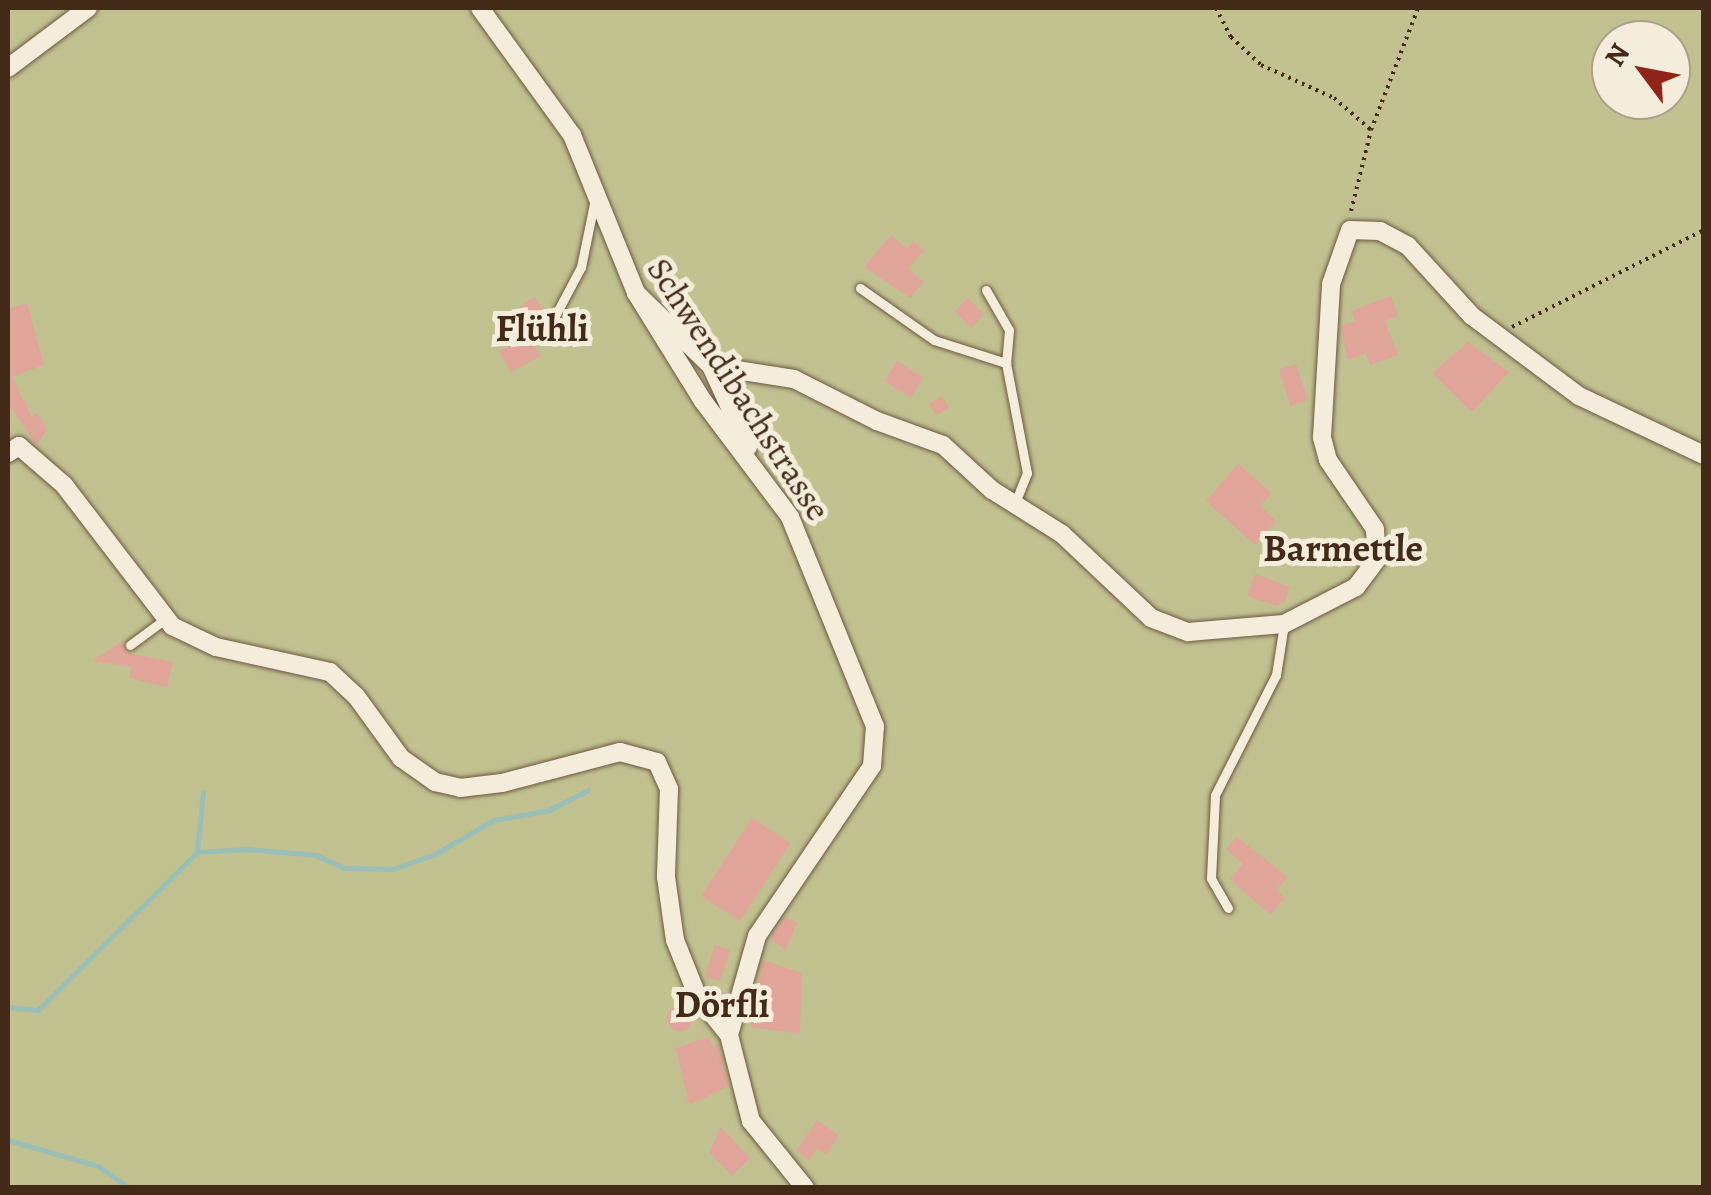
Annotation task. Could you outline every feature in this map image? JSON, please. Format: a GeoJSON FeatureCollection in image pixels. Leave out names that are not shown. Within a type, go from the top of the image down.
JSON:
{"type":"FeatureCollection","features":[{"type":"Feature","properties":{"kind":"street"},"geometry":{"type":"LineString","coordinates":[[8,68],[88,8]]}},
{"type":"Feature","properties":{"kind":"street","name":"Schwendibachstrasse"},"geometry":{"type":"LineString","coordinates":[[480,8],[572,136],[636,293],[703,401],[759,471],[803,546],[877,745],[866,775],[756,936],[729,1035]]}},
{"type":"Feature","properties":{"kind":"street"},"geometry":{"type":"LineString","coordinates":[[712,366],[804,382],[877,422],[935,441],[1014,505],[1062,534],[1163,625],[1220,634],[1284,624],[1356,587],[1372,569],[1378,550],[1369,518],[1328,460],[1322,437],[1332,284],[1350,230],[1380,231],[1408,246],[1495,336],[1612,416],[1704,454]]}},
{"type":"Feature","properties":{"kind":"street"},"geometry":{"type":"LineString","coordinates":[[636,293],[712,366],[759,471]]}},
{"type":"Feature","properties":{"kind":"street"},"geometry":{"type":"LineString","coordinates":[[8,453],[20,446],[64,485],[165,619],[202,643],[330,672],[401,758],[435,782],[477,787],[602,754],[650,757],[668,788],[666,877],[675,940],[697,995],[729,1035],[752,1122],[804,1188]]}},
{"type":"Feature","properties":{"kind":"lane"},"geometry":{"type":"LineString","coordinates":[[547,331],[581,266],[596,196]]}},
{"type":"Feature","properties":{"kind":"lane"},"geometry":{"type":"LineString","coordinates":[[860,288],[934,340],[1006,363]]}},
{"type":"Feature","properties":{"kind":"lane"},"geometry":{"type":"LineString","coordinates":[[986,290],[1009,330],[1006,363],[1027,472],[1014,505]]}},
{"type":"Feature","properties":{"kind":"lane"},"geometry":{"type":"LineString","coordinates":[[130,645],[165,619]]}},
{"type":"Feature","properties":{"kind":"lane"},"geometry":{"type":"LineString","coordinates":[[1228,908],[1211,878],[1215,795],[1276,675],[1284,624]]}},
{"type":"Feature","properties":{"kind":"path"},"geometry":{"type":"LineString","coordinates":[[1216,8],[1231,37],[1261,65],[1334,98],[1371,130]]}},
{"type":"Feature","properties":{"kind":"path"},"geometry":{"type":"LineString","coordinates":[[1350,230],[1371,130],[1418,8]]}},
{"type":"Feature","properties":{"kind":"path"},"geometry":{"type":"LineString","coordinates":[[1495,336],[1704,230]]}},
{"type":"Feature","properties":{"kind":"green space"},"geometry":{"type":"Polygon","coordinates":[[[8,8],[1703,8],[1703,1187],[8,1187],[8,8]]]}},
{"type":"Feature","properties":{"kind":"building"},"geometry":{"type":"Polygon","coordinates":[[[891,235],[907,249],[913,241],[924,250],[908,269],[924,282],[910,298],[864,267],[891,235]]]}},
{"type":"Feature","properties":{"kind":"building"},"geometry":{"type":"Polygon","coordinates":[[[1391,296],[1398,316],[1385,321],[1398,355],[1370,365],[1366,353],[1347,360],[1341,326],[1355,321],[1351,311],[1391,296]]]}},
{"type":"Feature","properties":{"kind":"building"},"geometry":{"type":"Polygon","coordinates":[[[535,297],[545,313],[528,324],[518,308],[535,297]]]}},
{"type":"Feature","properties":{"kind":"building"},"geometry":{"type":"Polygon","coordinates":[[[968,298],[984,314],[971,328],[955,311],[968,298]]]}},
{"type":"Feature","properties":{"kind":"building"},"geometry":{"type":"Polygon","coordinates":[[[27,303],[44,365],[12,377],[32,417],[37,413],[47,429],[37,445],[8,404],[8,309],[27,303]]]}},
{"type":"Feature","properties":{"kind":"building"},"geometry":{"type":"Polygon","coordinates":[[[529,335],[540,356],[510,372],[499,351],[529,335]]]}},
{"type":"Feature","properties":{"kind":"building"},"geometry":{"type":"Polygon","coordinates":[[[1468,342],[1509,372],[1472,412],[1432,373],[1468,342]]]}},
{"type":"Feature","properties":{"kind":"building"},"geometry":{"type":"Polygon","coordinates":[[[897,361],[923,377],[911,398],[884,381],[897,361]]]}},
{"type":"Feature","properties":{"kind":"building"},"geometry":{"type":"Polygon","coordinates":[[[1296,364],[1308,400],[1291,406],[1279,370],[1296,364]]]}},
{"type":"Feature","properties":{"kind":"building"},"geometry":{"type":"Polygon","coordinates":[[[942,396],[949,408],[936,416],[929,404],[942,396]]]}},
{"type":"Feature","properties":{"kind":"building"},"geometry":{"type":"Polygon","coordinates":[[[1238,464],[1272,493],[1260,506],[1276,521],[1255,545],[1206,501],[1238,464]]]}},
{"type":"Feature","properties":{"kind":"building"},"geometry":{"type":"Polygon","coordinates":[[[1255,574],[1290,587],[1285,601],[1276,606],[1247,596],[1255,574]]]}},
{"type":"Feature","properties":{"kind":"building"},"geometry":{"type":"Polygon","coordinates":[[[123,641],[128,653],[173,662],[167,687],[129,678],[132,667],[92,661],[123,641]]]}},
{"type":"Feature","properties":{"kind":"building"},"geometry":{"type":"Polygon","coordinates":[[[752,818],[791,843],[740,921],[701,896],[752,818]]]}},
{"type":"Feature","properties":{"kind":"building"},"geometry":{"type":"Polygon","coordinates":[[[1237,837],[1288,877],[1276,890],[1285,898],[1270,915],[1230,879],[1243,864],[1226,849],[1237,837]]]}},
{"type":"Feature","properties":{"kind":"building"},"geometry":{"type":"Polygon","coordinates":[[[785,917],[797,922],[786,950],[770,939],[785,917]]]}},
{"type":"Feature","properties":{"kind":"building"},"geometry":{"type":"Polygon","coordinates":[[[715,945],[730,950],[720,981],[705,976],[715,945]]]}},
{"type":"Feature","properties":{"kind":"building"},"geometry":{"type":"Polygon","coordinates":[[[763,960],[802,973],[800,1034],[750,1027],[763,960]]]}},
{"type":"Feature","properties":{"kind":"building"},"geometry":{"type":"Polygon","coordinates":[[[680,1005],[689,1009],[693,1018],[689,1027],[680,1031],[671,1027],[667,1018],[671,1009],[680,1005]]]}},
{"type":"Feature","properties":{"kind":"building"},"geometry":{"type":"Polygon","coordinates":[[[709,1037],[713,1046],[718,1044],[729,1086],[689,1105],[676,1048],[709,1037]]]}},
{"type":"Feature","properties":{"kind":"building"},"geometry":{"type":"Polygon","coordinates":[[[817,1120],[839,1135],[826,1155],[817,1148],[809,1160],[796,1151],[817,1120]]]}},
{"type":"Feature","properties":{"kind":"building"},"geometry":{"type":"Polygon","coordinates":[[[721,1127],[750,1158],[732,1176],[709,1152],[721,1127]]]}},
{"type":"Feature","properties":{"kind":"waterway"},"geometry":{"type":"LineString","coordinates":[[8,1007],[38,1010],[197,852],[247,849],[316,855],[344,868],[393,869],[435,854],[494,820],[549,810],[588,790]]}},
{"type":"Feature","properties":{"kind":"waterway"},"geometry":{"type":"LineString","coordinates":[[197,852],[203,793]]}},
{"type":"Feature","properties":{"kind":"waterway"},"geometry":{"type":"LineString","coordinates":[[8,1140],[98,1166],[129,1188]]}},
{"type":"Feature","properties":{"kind":"district","name":"Flühli"},"geometry":{"type":"Point","coordinates":[542,329]}},
{"type":"Feature","properties":{"kind":"district","name":"Barmettle"},"geometry":{"type":"Point","coordinates":[1343,549]}},
{"type":"Feature","properties":{"kind":"district","name":"Dörfli"},"geometry":{"type":"Point","coordinates":[722,1005]}}]}
